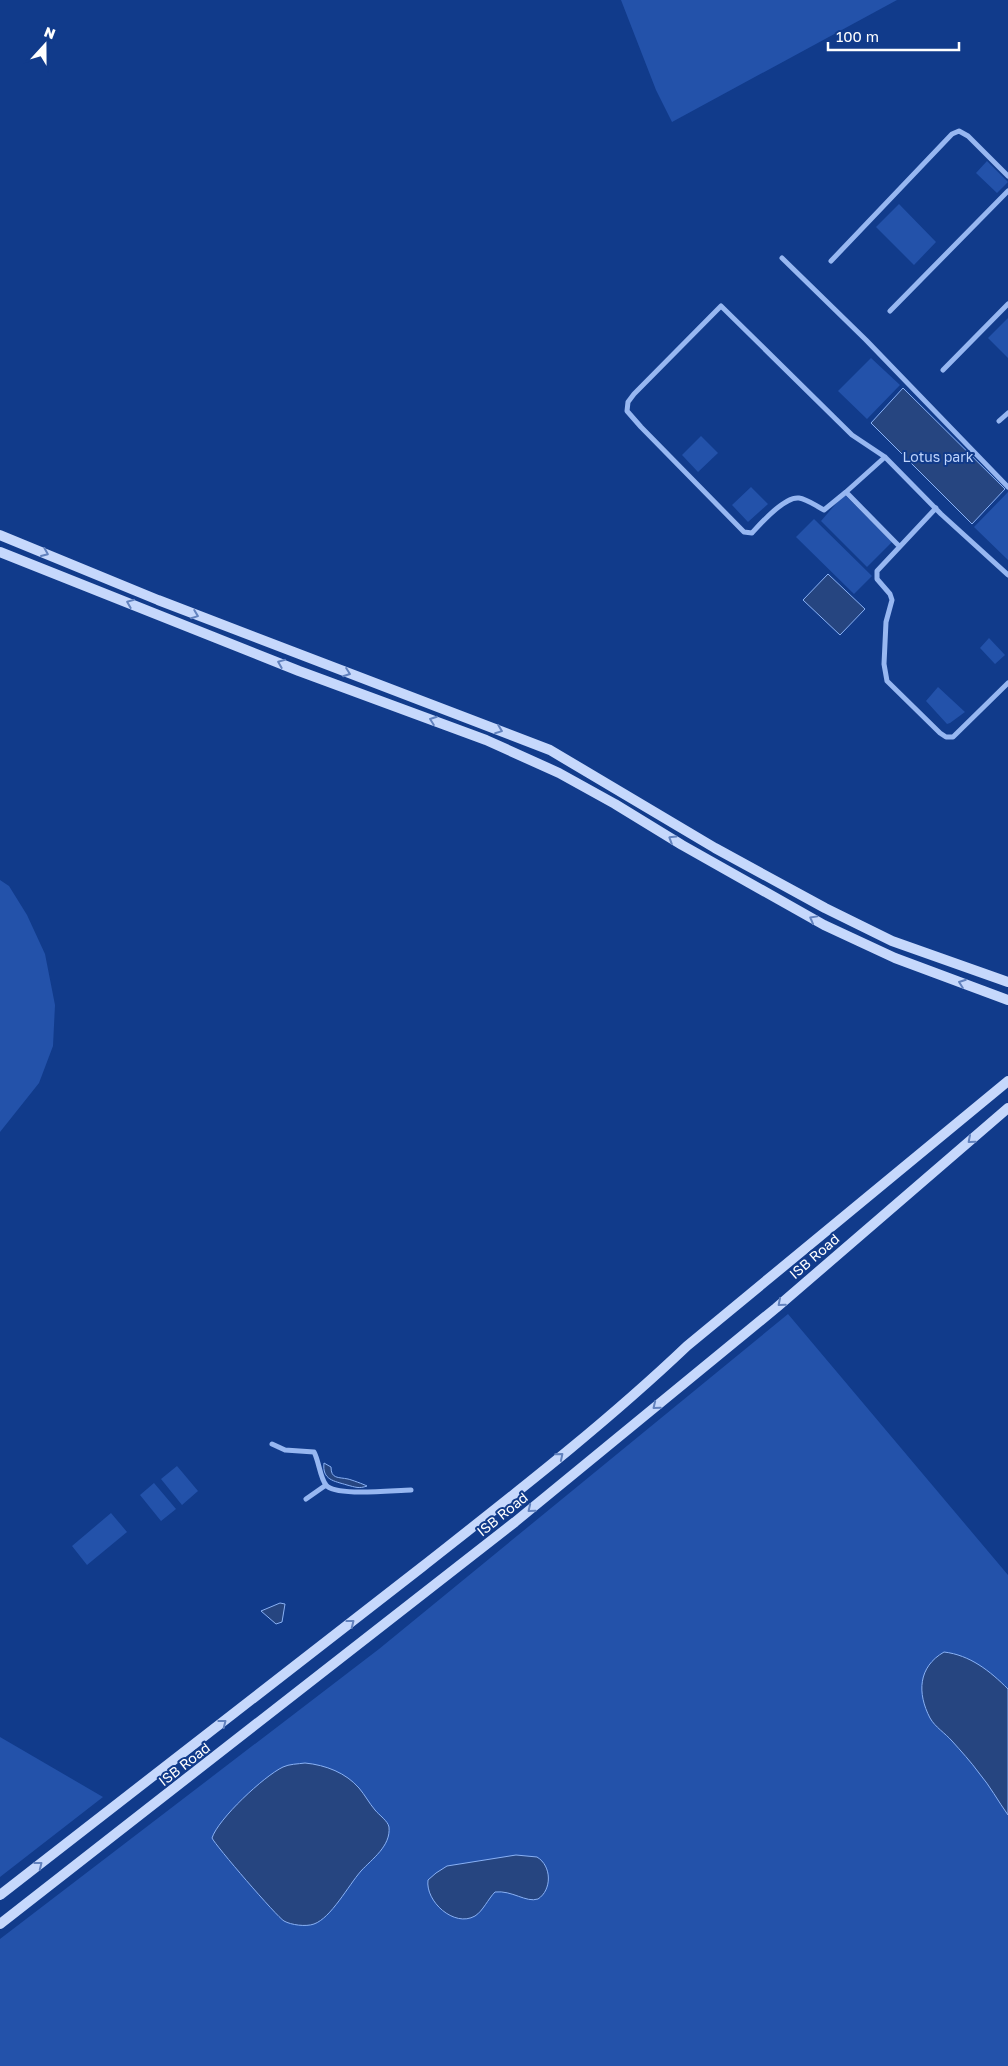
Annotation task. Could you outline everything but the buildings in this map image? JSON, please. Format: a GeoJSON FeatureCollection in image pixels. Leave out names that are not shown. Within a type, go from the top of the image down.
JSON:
{"type":"FeatureCollection","features":[{"type":"Feature","properties":{"kind":"main road"},"geometry":{"type":"LineString","coordinates":[[0,535],[158,600],[550,750],[715,848],[825,908],[892,941],[1008,982]]}},
{"type":"Feature","properties":{"kind":"main road"},"geometry":{"type":"LineString","coordinates":[[0,552],[299,671],[495,744],[567,777],[615,804],[682,846],[824,925],[895,958],[1008,1000]]}},
{"type":"Feature","properties":{"kind":"main road","name":"ISB Road"},"geometry":{"type":"LineString","coordinates":[[0,1895],[268,1688],[516,1492],[650,1381],[687,1346],[1008,1081]]}},
{"type":"Feature","properties":{"kind":"main road","name":"ISB Road"},"geometry":{"type":"LineString","coordinates":[[0,1924],[516,1522],[776,1308],[1008,1108]]}},
{"type":"Feature","properties":{"kind":"street"},"geometry":{"type":"LineString","coordinates":[[831,261],[952,134],[959,131],[968,136],[1008,176]]}},
{"type":"Feature","properties":{"kind":"street"},"geometry":{"type":"LineString","coordinates":[[890,311],[1008,191]]}},
{"type":"Feature","properties":{"kind":"street"},"geometry":{"type":"LineString","coordinates":[[782,258],[866,340],[1008,487]]}},
{"type":"Feature","properties":{"kind":"street"},"geometry":{"type":"LineString","coordinates":[[943,370],[1008,304]]}},
{"type":"Feature","properties":{"kind":"street"},"geometry":{"type":"LineString","coordinates":[[885,457],[824,510],[799,498],[790,499],[764,520],[752,533],[744,532],[641,427],[627,411],[628,402],[721,306],[852,435],[885,457],[1008,575]]}},
{"type":"Feature","properties":{"kind":"street"},"geometry":{"type":"LineString","coordinates":[[999,421],[1008,413]]}},
{"type":"Feature","properties":{"kind":"street"},"geometry":{"type":"LineString","coordinates":[[846,492],[899,546]]}},
{"type":"Feature","properties":{"kind":"street"},"geometry":{"type":"LineString","coordinates":[[936,508],[877,571],[877,579],[890,594],[892,600],[886,622],[884,664],[887,681],[901,697],[946,737],[953,737],[1008,683]]}},
{"type":"Feature","properties":{"kind":"street"},"geometry":{"type":"LineString","coordinates":[[272,1444],[284,1450],[312,1450],[326,1485],[331,1489],[350,1492],[411,1490]]}},
{"type":"Feature","properties":{"kind":"street"},"geometry":{"type":"LineString","coordinates":[[306,1500],[326,1485]]}},
{"type":"Feature","properties":{"kind":"shaded area"},"geometry":{"type":"Polygon","coordinates":[[[621,0],[897,0],[672,122],[656,90],[621,0]]]}},
{"type":"Feature","properties":{"kind":"shaded area"},"geometry":{"type":"Polygon","coordinates":[[[987,161],[1008,182],[997,193],[976,173],[987,161]]]}},
{"type":"Feature","properties":{"kind":"shaded area"},"geometry":{"type":"Polygon","coordinates":[[[899,204],[936,242],[914,265],[876,227],[899,204]]]}},
{"type":"Feature","properties":{"kind":"shaded area"},"geometry":{"type":"Polygon","coordinates":[[[1008,318],[1008,358],[988,338],[1008,318]]]}},
{"type":"Feature","properties":{"kind":"shaded area"},"geometry":{"type":"Polygon","coordinates":[[[871,358],[900,385],[867,419],[838,391],[871,358]]]}},
{"type":"Feature","properties":{"kind":"shaded area","name":"Lotus park"},"geometry":{"type":"Polygon","coordinates":[[[903,388],[1005,489],[972,524],[871,423],[903,388]]]}},
{"type":"Feature","properties":{"kind":"shaded area"},"geometry":{"type":"Polygon","coordinates":[[[701,436],[718,453],[698,472],[682,455],[701,436]]]}},
{"type":"Feature","properties":{"kind":"shaded area"},"geometry":{"type":"Polygon","coordinates":[[[751,487],[768,504],[748,522],[732,505],[751,487]]]}},
{"type":"Feature","properties":{"kind":"shaded area"},"geometry":{"type":"Polygon","coordinates":[[[846,492],[846,496],[892,542],[867,567],[821,521],[846,492]]]}},
{"type":"Feature","properties":{"kind":"shaded area"},"geometry":{"type":"Polygon","coordinates":[[[1008,492],[1008,560],[974,527],[1008,492]]]}},
{"type":"Feature","properties":{"kind":"shaded area"},"geometry":{"type":"Polygon","coordinates":[[[814,519],[872,576],[854,594],[796,537],[814,519]]]}},
{"type":"Feature","properties":{"kind":"shaded area"},"geometry":{"type":"Polygon","coordinates":[[[828,574],[865,609],[840,635],[803,600],[828,574]]]}},
{"type":"Feature","properties":{"kind":"shaded area"},"geometry":{"type":"Polygon","coordinates":[[[989,638],[1005,655],[995,664],[980,648],[989,638]]]}},
{"type":"Feature","properties":{"kind":"shaded area"},"geometry":{"type":"Polygon","coordinates":[[[938,687],[965,712],[947,724],[926,701],[938,687]]]}},
{"type":"Feature","properties":{"kind":"shaded area"},"geometry":{"type":"Polygon","coordinates":[[[0,880],[9,886],[27,915],[45,954],[55,1005],[53,1046],[39,1083],[0,1132],[0,880]]]}},
{"type":"Feature","properties":{"kind":"shaded area"},"geometry":{"type":"Polygon","coordinates":[[[788,1314],[1008,1575],[1008,2066],[0,2066],[0,1939],[379,1649],[788,1314]]]}},
{"type":"Feature","properties":{"kind":"shaded area"},"geometry":{"type":"Polygon","coordinates":[[[324,1463],[331,1467],[334,1476],[367,1486],[355,1487],[330,1479],[325,1473],[324,1463]]]}},
{"type":"Feature","properties":{"kind":"shaded area"},"geometry":{"type":"Polygon","coordinates":[[[177,1466],[198,1491],[182,1505],[161,1479],[177,1466]]]}},
{"type":"Feature","properties":{"kind":"shaded area"},"geometry":{"type":"Polygon","coordinates":[[[154,1483],[176,1509],[161,1521],[140,1495],[154,1483]]]}},
{"type":"Feature","properties":{"kind":"shaded area"},"geometry":{"type":"Polygon","coordinates":[[[111,1513],[127,1532],[87,1565],[72,1546],[111,1513]]]}},
{"type":"Feature","properties":{"kind":"shaded area"},"geometry":{"type":"Polygon","coordinates":[[[280,1603],[285,1604],[282,1622],[276,1624],[261,1611],[280,1603]]]}},
{"type":"Feature","properties":{"kind":"shaded area"},"geometry":{"type":"Polygon","coordinates":[[[944,1652],[971,1660],[994,1676],[1008,1689],[1008,1815],[983,1778],[930,1718],[926,1709],[923,1699],[922,1681],[929,1665],[944,1652]]]}},
{"type":"Feature","properties":{"kind":"shaded area"},"geometry":{"type":"Polygon","coordinates":[[[0,1737],[103,1797],[0,1877],[0,1737]]]}},
{"type":"Feature","properties":{"kind":"shaded area"},"geometry":{"type":"Polygon","coordinates":[[[305,1763],[328,1768],[348,1778],[359,1788],[389,1827],[389,1834],[384,1846],[361,1871],[333,1909],[320,1921],[311,1925],[294,1924],[284,1921],[279,1917],[212,1838],[223,1820],[265,1779],[285,1766],[305,1763]]]}},
{"type":"Feature","properties":{"kind":"shaded area"},"geometry":{"type":"Polygon","coordinates":[[[516,1855],[537,1857],[542,1861],[548,1872],[546,1890],[538,1899],[533,1900],[495,1892],[478,1914],[467,1919],[458,1918],[442,1910],[431,1896],[428,1880],[447,1866],[516,1855]]]}}]}
